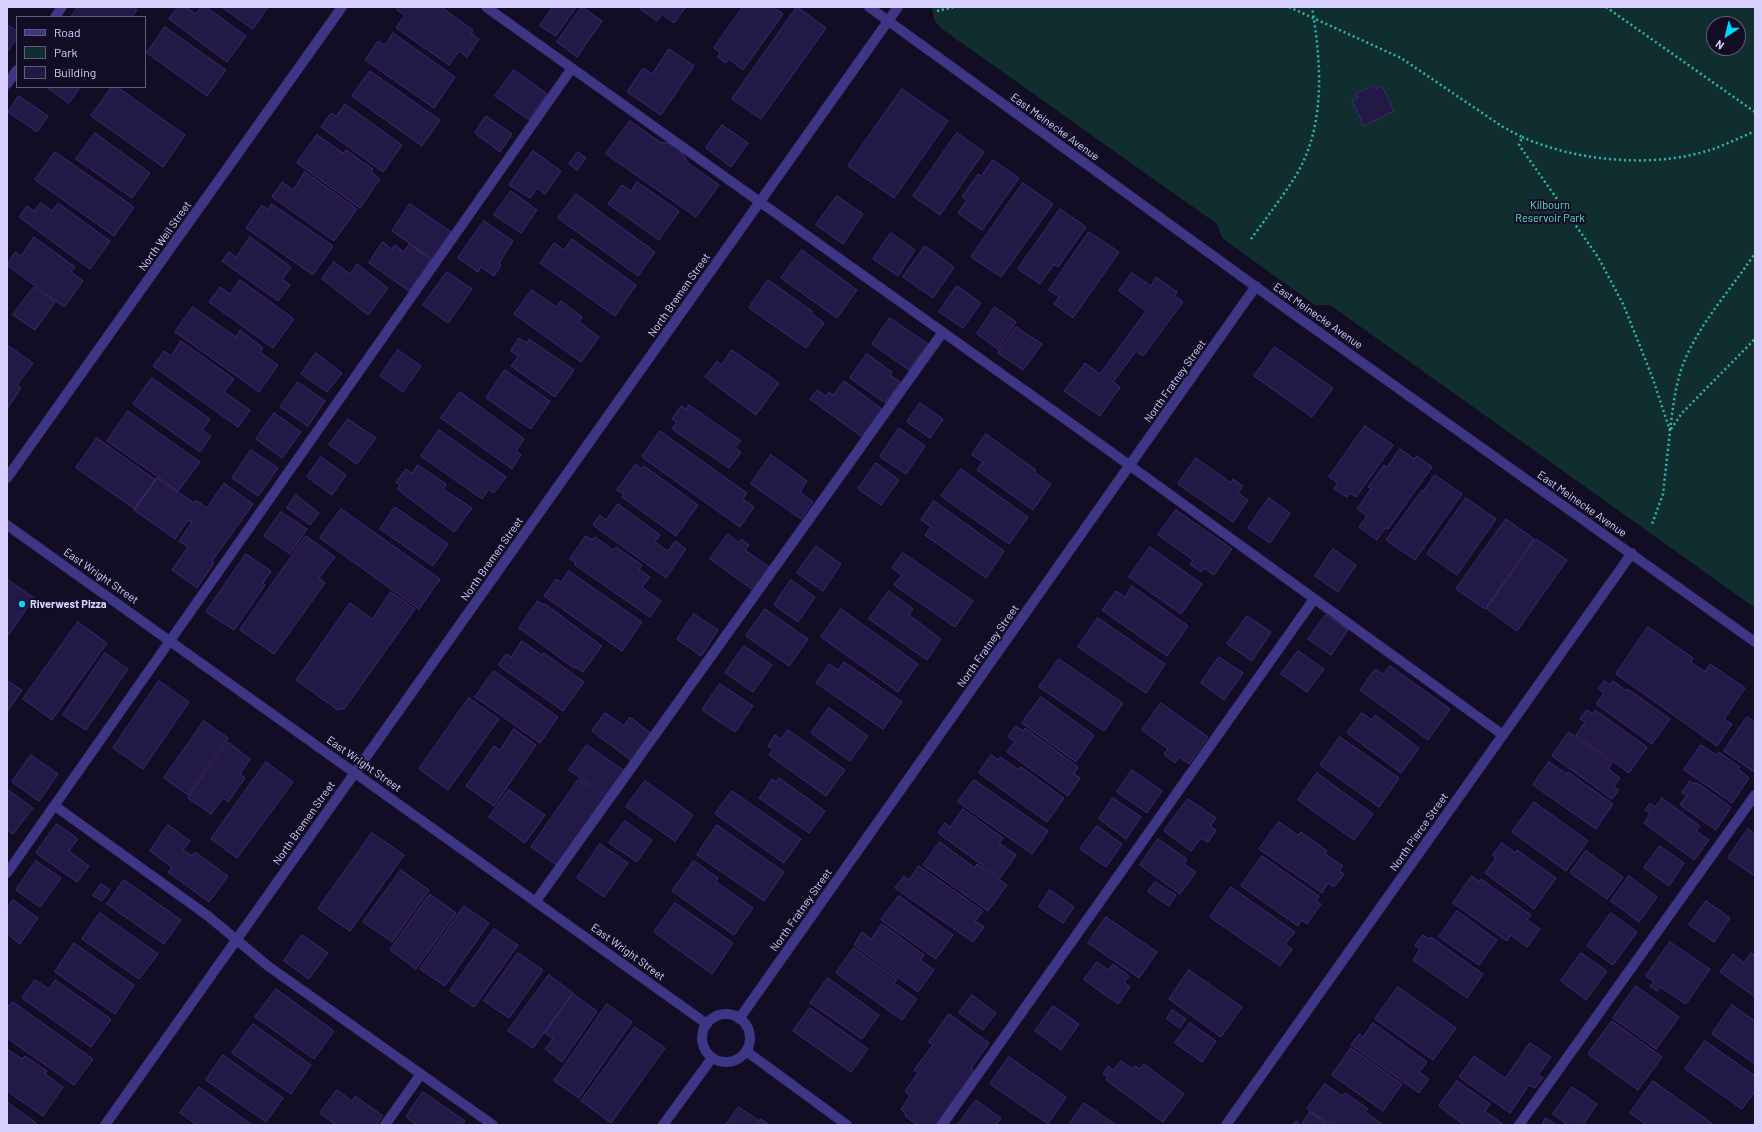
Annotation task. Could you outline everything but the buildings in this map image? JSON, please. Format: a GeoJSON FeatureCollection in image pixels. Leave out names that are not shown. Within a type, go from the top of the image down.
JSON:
{"type":"FeatureCollection","features":[{"type":"Feature","properties":{"kind":"street"},"geometry":{"type":"LineString","coordinates":[[56,16],[62,7]]}},
{"type":"Feature","properties":{"kind":"street","name":"North Weil Street"},"geometry":{"type":"LineString","coordinates":[[7,478],[342,7]]}},
{"type":"Feature","properties":{"kind":"street"},"geometry":{"type":"LineString","coordinates":[[486,7],[1130,466],[1502,736]]}},
{"type":"Feature","properties":{"kind":"street","name":"East Meinecke Avenue"},"geometry":{"type":"LineString","coordinates":[[869,7],[1256,286],[1755,642]]}},
{"type":"Feature","properties":{"kind":"street","name":"North Bremen Street"},"geometry":{"type":"LineString","coordinates":[[105,1125],[898,7]]}},
{"type":"Feature","properties":{"kind":"street"},"geometry":{"type":"LineString","coordinates":[[7,873],[572,68]]}},
{"type":"Feature","properties":{"kind":"street"},"geometry":{"type":"LineString","coordinates":[[7,84],[16,71]]}},
{"type":"Feature","properties":{"kind":"street","name":"North Fratney Street"},"geometry":{"type":"LineString","coordinates":[[739,1018],[1256,286]]}},
{"type":"Feature","properties":{"kind":"street"},"geometry":{"type":"LineString","coordinates":[[536,902],[943,332]]}},
{"type":"Feature","properties":{"kind":"street","name":"East Wright Street"},"geometry":{"type":"LineString","coordinates":[[7,525],[708,1024]]}},
{"type":"Feature","properties":{"kind":"street","name":"North Pierce Street"},"geometry":{"type":"LineString","coordinates":[[1226,1125],[1632,554]]}},
{"type":"Feature","properties":{"kind":"street"},"geometry":{"type":"LineString","coordinates":[[942,1125],[1314,599]]}},
{"type":"Feature","properties":{"kind":"street"},"geometry":{"type":"LineString","coordinates":[[1519,1125],[1755,795]]}},
{"type":"Feature","properties":{"kind":"street"},"geometry":{"type":"LineString","coordinates":[[55,806],[208,916],[268,966],[493,1125]]}},
{"type":"Feature","properties":{"kind":"street"},"geometry":{"type":"LineString","coordinates":[[725,1015],[739,1018],[749,1030],[750,1037],[746,1052],[734,1061],[719,1061],[712,1058],[707,1053],[702,1039],[703,1031],[708,1024],[718,1016],[725,1015]]}},
{"type":"Feature","properties":{"kind":"street"},"geometry":{"type":"LineString","coordinates":[[746,1052],[847,1125]]}},
{"type":"Feature","properties":{"kind":"street"},"geometry":{"type":"LineString","coordinates":[[663,1125],[712,1058]]}},
{"type":"Feature","properties":{"kind":"street"},"geometry":{"type":"LineString","coordinates":[[385,1125],[421,1074]]}},
{"type":"Feature","properties":{"kind":"path"},"geometry":{"type":"LineString","coordinates":[[937,12],[954,7]]}},
{"type":"Feature","properties":{"kind":"path"},"geometry":{"type":"LineString","coordinates":[[1289,7],[1401,58],[1522,138],[1578,155],[1604,159],[1649,161],[1715,149],[1755,131]]}},
{"type":"Feature","properties":{"kind":"path"},"geometry":{"type":"LineString","coordinates":[[1251,239],[1286,190],[1298,171],[1308,150],[1317,110],[1320,76],[1312,7]]}},
{"type":"Feature","properties":{"kind":"path"},"geometry":{"type":"LineString","coordinates":[[1606,7],[1755,112]]}},
{"type":"Feature","properties":{"kind":"path"},"geometry":{"type":"LineString","coordinates":[[1522,138],[1520,145],[1584,236],[1610,279],[1638,338],[1670,430]]}},
{"type":"Feature","properties":{"kind":"path"},"geometry":{"type":"LineString","coordinates":[[1652,524],[1663,494],[1676,386],[1683,365],[1707,321],[1755,253]]}},
{"type":"Feature","properties":{"kind":"path"},"geometry":{"type":"LineString","coordinates":[[1670,430],[1682,413],[1755,339]]}},
{"type":"Feature","properties":{"kind":"green space","name":"Kilbourn Reservoir Park"},"geometry":{"type":"Polygon","coordinates":[[[932,7],[1755,7],[1755,608],[1330,305],[1315,305],[1222,238],[1217,224],[942,29],[934,20],[932,7]]]}},
{"type":"Feature","properties":{"kind":"place","name":"Riverwest Pizza"},"geometry":{"type":"Point","coordinates":[22,604]}}]}
